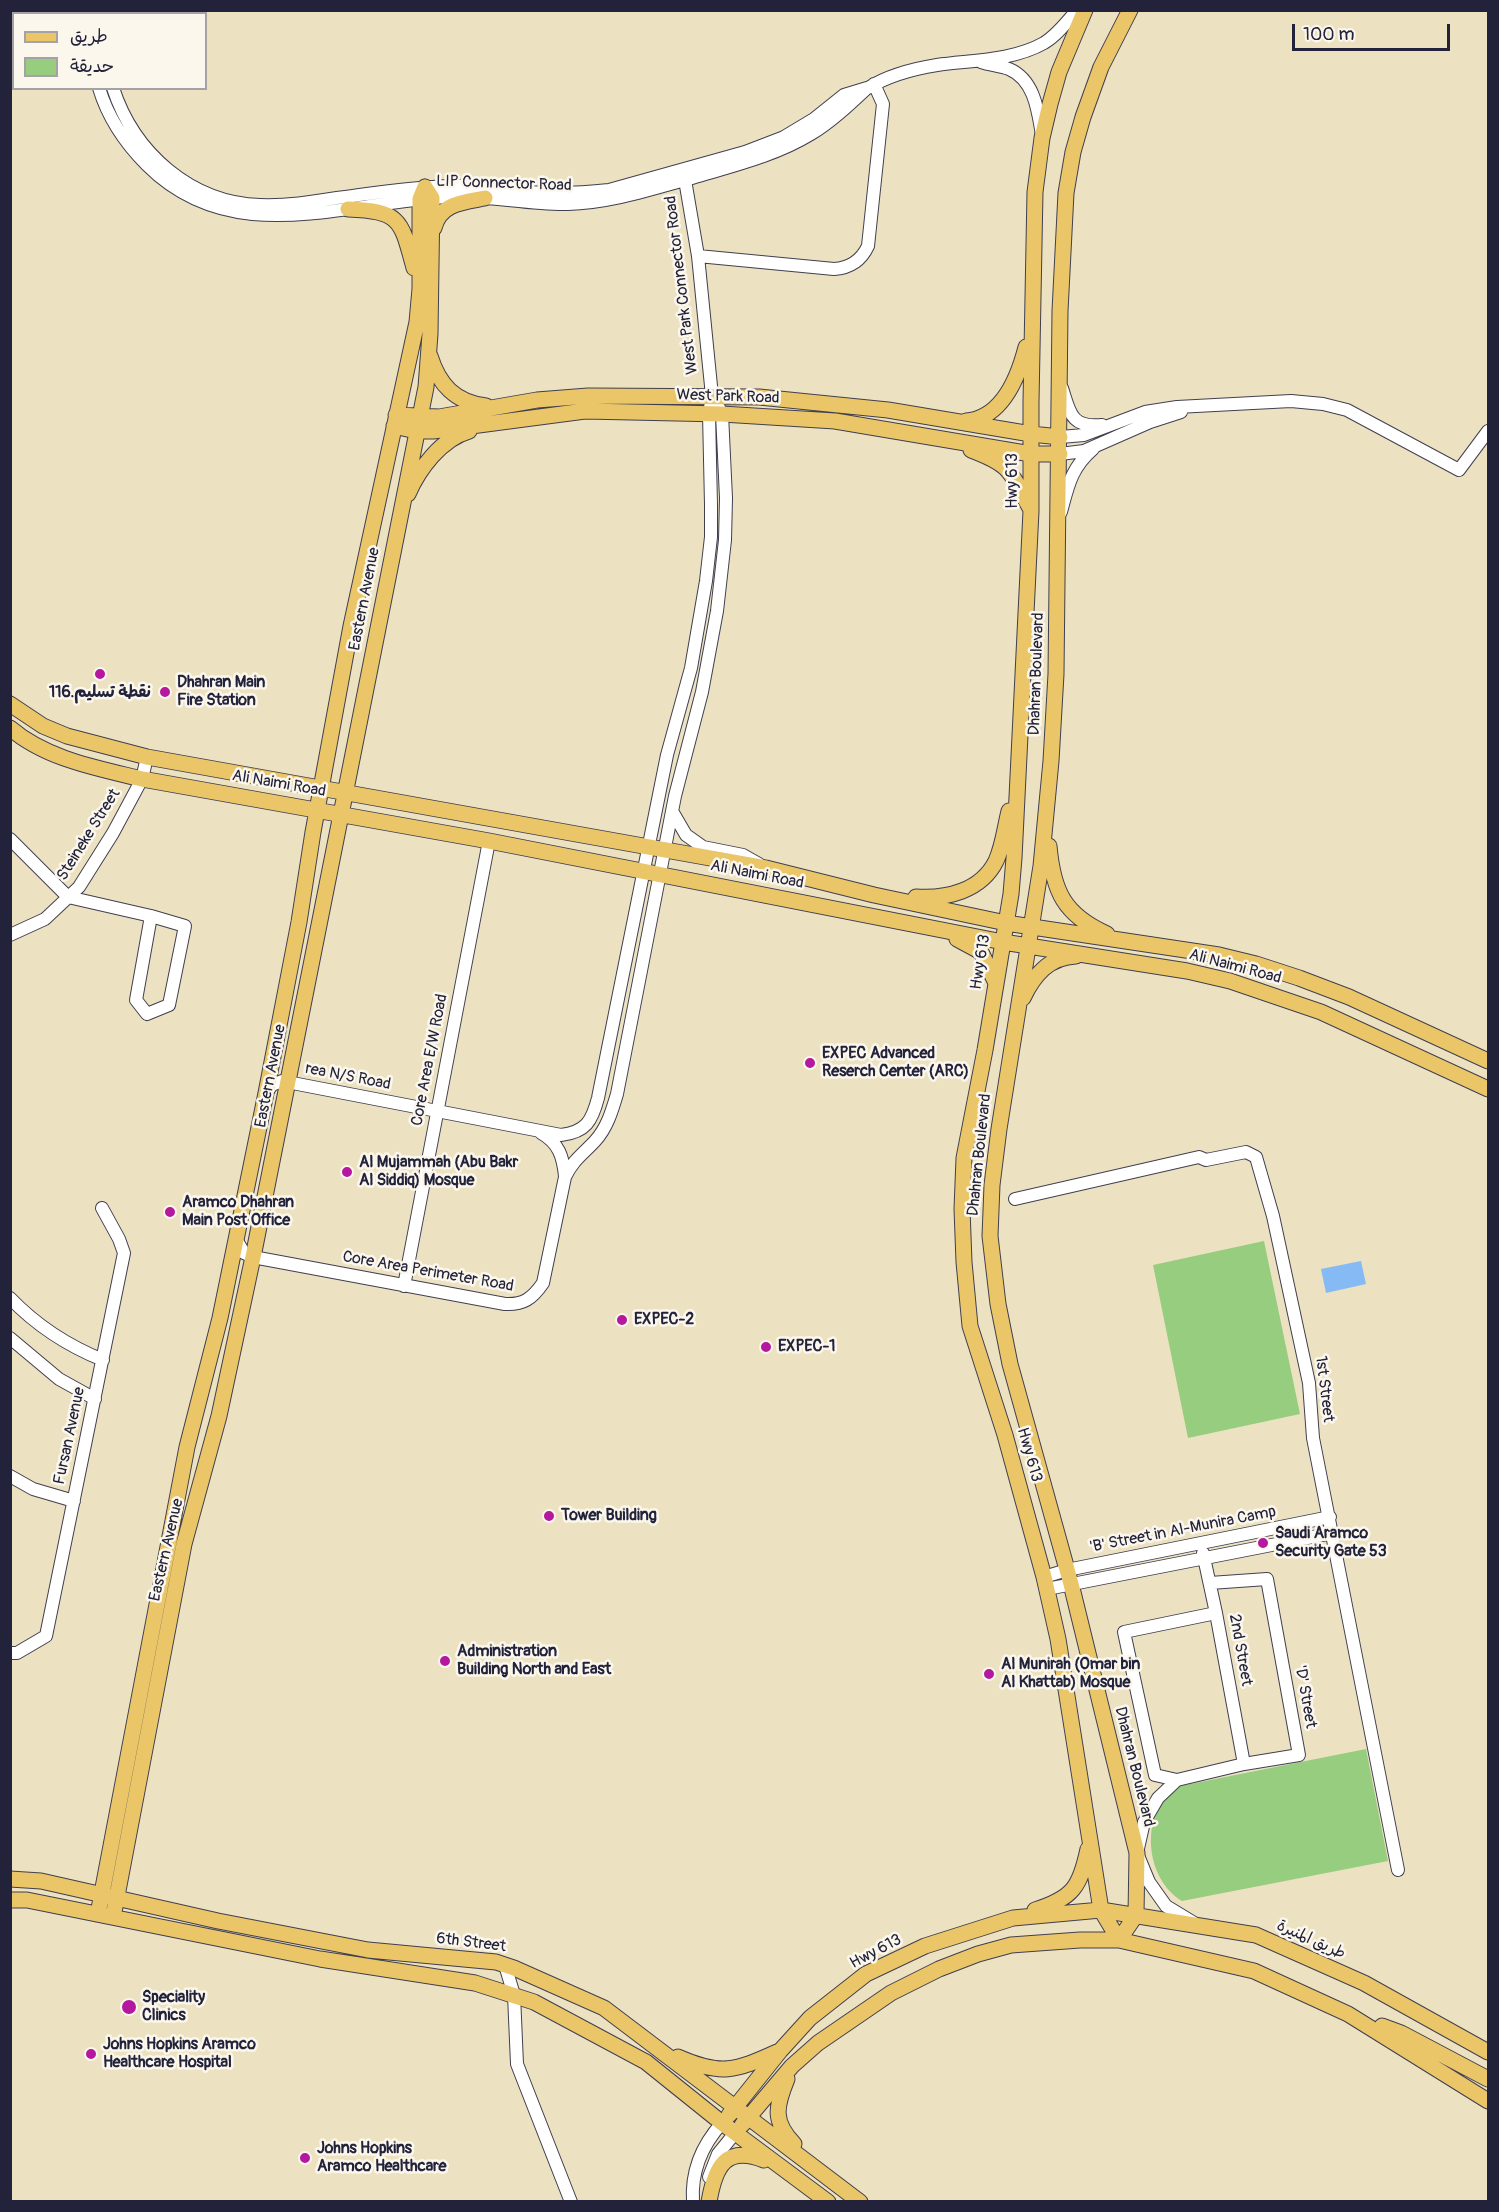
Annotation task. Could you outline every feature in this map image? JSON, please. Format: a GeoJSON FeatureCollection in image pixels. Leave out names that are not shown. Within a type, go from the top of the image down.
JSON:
{"type":"FeatureCollection","features":[{"type":"Feature","properties":{"kind":"main road","name":"Hwy 613"},"geometry":{"type":"LineString","coordinates":[[1084,10],[1059,72],[1042,138],[1035,192],[1031,511],[1014,858],[1003,942],[964,1158],[962,1209],[970,1326],[1005,1435],[1045,1583],[1058,1639],[1101,1910],[1119,1940]]}},
{"type":"Feature","properties":{"kind":"main road","name":"Dhahran Boulevard"},"geometry":{"type":"LineString","coordinates":[[1130,10],[1101,67],[1073,152],[1066,193],[1062,249],[1056,674],[1046,814],[992,1185],[990,1236],[998,1304],[1010,1364],[1069,1577],[1137,1853],[1136,1915]]}},
{"type":"Feature","properties":{"kind":"main road","name":"Eastern Avenue"},"geometry":{"type":"LineString","coordinates":[[113,1917],[184,1544],[219,1416],[253,1257],[418,424],[429,353],[432,236],[426,195]]}},
{"type":"Feature","properties":{"kind":"main road","name":"Eastern Avenue"},"geometry":{"type":"LineString","coordinates":[[98,1914],[187,1447],[220,1318],[266,1093],[299,922],[351,626],[417,322],[426,195]]}},
{"type":"Feature","properties":{"kind":"main road","name":"Eastern Avenue"},"geometry":{"type":"LineString","coordinates":[[432,236],[438,217],[450,206],[485,198]]}},
{"type":"Feature","properties":{"kind":"main road","name":"Eastern Avenue"},"geometry":{"type":"LineString","coordinates":[[348,208],[372,210],[395,219],[405,234],[420,289]]}},
{"type":"Feature","properties":{"kind":"main road"},"geometry":{"type":"LineString","coordinates":[[957,422],[977,420],[985,416],[1002,400],[1019,374],[1033,318]]}},
{"type":"Feature","properties":{"kind":"main road"},"geometry":{"type":"LineString","coordinates":[[429,353],[434,370],[441,382],[459,398],[473,404],[498,407]]}},
{"type":"Feature","properties":{"kind":"main road","name":"West Park Road"},"geometry":{"type":"LineString","coordinates":[[418,424],[438,417],[537,400],[588,396],[712,396],[834,403],[1060,437]]}},
{"type":"Feature","properties":{"kind":"main road","name":"West Park Road"},"geometry":{"type":"LineString","coordinates":[[395,420],[418,424],[433,431],[585,411],[815,419],[1031,454],[1060,454]]}},
{"type":"Feature","properties":{"kind":"main road"},"geometry":{"type":"LineString","coordinates":[[398,520],[410,490],[426,463],[438,450],[462,433],[497,423]]}},
{"type":"Feature","properties":{"kind":"main road"},"geometry":{"type":"LineString","coordinates":[[940,438],[996,459],[1006,467],[1031,511]]}},
{"type":"Feature","properties":{"kind":"main road","name":"Ali Naimi Road"},"geometry":{"type":"LineString","coordinates":[[10,704],[43,726],[67,736],[147,757],[765,868],[874,896],[1031,928],[1199,951],[1277,971],[1349,997],[1488,1061]]}},
{"type":"Feature","properties":{"kind":"main road","name":"Ali Naimi Road"},"geometry":{"type":"LineString","coordinates":[[10,728],[26,741],[63,757],[142,779],[342,813],[1003,942],[1094,955],[1230,981],[1321,1012],[1488,1089]]}},
{"type":"Feature","properties":{"kind":"main road"},"geometry":{"type":"LineString","coordinates":[[874,896],[935,898],[952,894],[977,883],[988,873],[996,860],[1017,776]]}},
{"type":"Feature","properties":{"kind":"main road"},"geometry":{"type":"LineString","coordinates":[[1046,814],[1051,867],[1059,894],[1067,906],[1091,927],[1127,942]]}},
{"type":"Feature","properties":{"kind":"main road"},"geometry":{"type":"LineString","coordinates":[[929,928],[965,941],[981,952],[996,984]]}},
{"type":"Feature","properties":{"kind":"main road"},"geometry":{"type":"LineString","coordinates":[[1016,1014],[1030,983],[1047,966],[1065,957],[1094,955]]}},
{"type":"Feature","properties":{"kind":"main road"},"geometry":{"type":"LineString","coordinates":[[1013,1918],[1050,1905],[1065,1897],[1075,1887],[1083,1873],[1090,1840]]}},
{"type":"Feature","properties":{"kind":"main road","name":"6th Street"},"geometry":{"type":"LineString","coordinates":[[10,1879],[41,1881],[218,1921],[368,1950],[505,1965],[603,2008],[860,2202]]}},
{"type":"Feature","properties":{"kind":"main road"},"geometry":{"type":"LineString","coordinates":[[10,1900],[27,1900],[320,1959],[475,1983],[534,2002],[646,2062],[722,2123],[828,2202]]}},
{"type":"Feature","properties":{"kind":"main road","name":"Hwy 613"},"geometry":{"type":"LineString","coordinates":[[722,2123],[810,2018],[866,1974],[925,1946],[1013,1918],[1101,1910]]}},
{"type":"Feature","properties":{"kind":"main road","name":"طريق المنيرة"},"geometry":{"type":"LineString","coordinates":[[1101,1910],[1256,1935],[1364,1983],[1488,2052]]}},
{"type":"Feature","properties":{"kind":"main road"},"geometry":{"type":"LineString","coordinates":[[1119,1940],[1136,1915]]}},
{"type":"Feature","properties":{"kind":"main road"},"geometry":{"type":"LineString","coordinates":[[735,2133],[792,2066],[826,2037],[891,1993],[939,1969],[978,1954],[1011,1945],[1045,1941],[1119,1940],[1254,1971],[1348,2014],[1401,2033],[1488,2079]]}},
{"type":"Feature","properties":{"kind":"main road"},"geometry":{"type":"LineString","coordinates":[[1348,2014],[1488,2101]]}},
{"type":"Feature","properties":{"kind":"main road"},"geometry":{"type":"LineString","coordinates":[[655,2048],[700,2067],[725,2070],[749,2065],[780,2051]]}},
{"type":"Feature","properties":{"kind":"main road"},"geometry":{"type":"LineString","coordinates":[[792,2066],[778,2105],[780,2126],[821,2172]]}},
{"type":"Feature","properties":{"kind":"main road"},"geometry":{"type":"LineString","coordinates":[[707,2202],[718,2171],[732,2155],[751,2155],[779,2166]]}},
{"type":"Feature","properties":{"kind":"street","name":"LIP Connector Road"},"geometry":{"type":"LineString","coordinates":[[114,90],[129,125],[154,159],[182,181],[219,198],[259,205],[426,195],[544,204],[594,202],[616,199],[784,137],[814,119],[844,95],[897,74],[916,69],[977,62],[1035,48],[1059,31],[1077,10]]}},
{"type":"Feature","properties":{"kind":"street","name":"LIP Connector Road"},"geometry":{"type":"LineString","coordinates":[[977,62],[1009,69],[1022,79],[1034,97],[1042,138]]}},
{"type":"Feature","properties":{"kind":"street"},"geometry":{"type":"LineString","coordinates":[[698,256],[834,269],[843,268],[859,260],[868,246],[883,104],[870,86]]}},
{"type":"Feature","properties":{"kind":"street","name":"LIP Connector Road"},"geometry":{"type":"LineString","coordinates":[[100,90],[112,120],[126,142],[158,176],[192,199],[216,208],[257,216],[279,216],[348,208],[426,195],[459,185],[548,193],[586,193],[684,174]]}},
{"type":"Feature","properties":{"kind":"street","name":"West Park Connector Road"},"geometry":{"type":"LineString","coordinates":[[684,174],[698,256],[712,396]]}},
{"type":"Feature","properties":{"kind":"street"},"geometry":{"type":"LineString","coordinates":[[1060,382],[1074,420],[1096,426],[1121,421]]}},
{"type":"Feature","properties":{"kind":"street"},"geometry":{"type":"LineString","coordinates":[[565,1177],[571,1164],[595,1141],[612,1112],[682,763],[702,692],[724,564],[726,498],[712,396]]}},
{"type":"Feature","properties":{"kind":"street"},"geometry":{"type":"LineString","coordinates":[[1060,437],[1084,435],[1145,412],[1177,407],[1257,401],[1323,404],[1347,410],[1362,417],[1459,470],[1488,431]]}},
{"type":"Feature","properties":{"kind":"street"},"geometry":{"type":"LineString","coordinates":[[1060,454],[1084,451],[1150,422],[1196,407]]}},
{"type":"Feature","properties":{"kind":"street","name":"rea N/S Road"},"geometry":{"type":"LineString","coordinates":[[266,1093],[276,1082],[288,1082],[561,1135],[573,1134],[586,1125],[591,1118],[600,1087],[667,755],[691,668],[711,537],[715,414]]}},
{"type":"Feature","properties":{"kind":"street"},"geometry":{"type":"LineString","coordinates":[[1059,519],[1076,467],[1097,446]]}},
{"type":"Feature","properties":{"kind":"street","name":"Steineke Street"},"geometry":{"type":"LineString","coordinates":[[10,935],[45,919],[79,887],[142,779],[147,757]]}},
{"type":"Feature","properties":{"kind":"street"},"geometry":{"type":"LineString","coordinates":[[672,811],[686,835],[704,847],[742,855],[765,868]]}},
{"type":"Feature","properties":{"kind":"street"},"geometry":{"type":"LineString","coordinates":[[10,839],[68,897],[151,916],[185,926],[169,1005],[147,1014],[136,1000],[151,916]]}},
{"type":"Feature","properties":{"kind":"street","name":"Core Area E/W Road"},"geometry":{"type":"LineString","coordinates":[[404,1286],[489,841]]}},
{"type":"Feature","properties":{"kind":"street"},"geometry":{"type":"LineString","coordinates":[[535,1130],[546,1136],[561,1152],[565,1177]]}},
{"type":"Feature","properties":{"kind":"street","name":"1st Street"},"geometry":{"type":"LineString","coordinates":[[1015,1199],[1199,1157],[1206,1160],[1246,1152],[1256,1157],[1273,1216],[1307,1372],[1313,1438],[1398,1870]]}},
{"type":"Feature","properties":{"kind":"street","name":"Core Area Perimeter Road"},"geometry":{"type":"LineString","coordinates":[[253,1257],[516,1305],[531,1298],[543,1283],[565,1177]]}},
{"type":"Feature","properties":{"kind":"street","name":"Fursan Avenue"},"geometry":{"type":"LineString","coordinates":[[10,1653],[17,1653],[46,1636],[74,1501],[124,1254],[119,1239],[102,1208]]}},
{"type":"Feature","properties":{"kind":"street"},"geometry":{"type":"LineString","coordinates":[[236,1239],[244,1253],[253,1257]]}},
{"type":"Feature","properties":{"kind":"street"},"geometry":{"type":"LineString","coordinates":[[10,1298],[55,1336],[74,1348],[103,1360]]}},
{"type":"Feature","properties":{"kind":"street"},"geometry":{"type":"LineString","coordinates":[[10,1338],[59,1379],[95,1399]]}},
{"type":"Feature","properties":{"kind":"street"},"geometry":{"type":"LineString","coordinates":[[10,1476],[33,1489],[74,1501]]}},
{"type":"Feature","properties":{"kind":"street","name":"'B' Street in Al-Munira Camp"},"geometry":{"type":"LineString","coordinates":[[1045,1583],[1201,1543],[1329,1517]]}},
{"type":"Feature","properties":{"kind":"street","name":"'B' Street in Al-Munira Camp"},"geometry":{"type":"LineString","coordinates":[[1069,1577],[1204,1558],[1332,1533]]}},
{"type":"Feature","properties":{"kind":"street","name":"2nd Street"},"geometry":{"type":"LineString","coordinates":[[1201,1543],[1244,1764]]}},
{"type":"Feature","properties":{"kind":"street","name":"'D' Street"},"geometry":{"type":"LineString","coordinates":[[1177,1780],[1244,1764],[1299,1755],[1267,1579],[1210,1583]]}},
{"type":"Feature","properties":{"kind":"street"},"geometry":{"type":"LineString","coordinates":[[1177,1780],[1155,1775],[1124,1632],[1216,1613]]}},
{"type":"Feature","properties":{"kind":"street"},"geometry":{"type":"LineString","coordinates":[[1177,1780],[1158,1798],[1144,1822],[1137,1853],[1149,1881],[1166,1906],[1197,1925]]}},
{"type":"Feature","properties":{"kind":"street"},"geometry":{"type":"LineString","coordinates":[[505,1965],[514,1995],[517,2064],[571,2202]]}},
{"type":"Feature","properties":{"kind":"street"},"geometry":{"type":"LineString","coordinates":[[693,2202],[692,2189],[699,2159],[712,2134],[722,2123]]}},
{"type":"Feature","properties":{"kind":"street"},"geometry":{"type":"LineString","coordinates":[[707,2202],[707,2186],[711,2170],[718,2154],[735,2133]]}},
{"type":"Feature","properties":{"kind":"green space"},"geometry":{"type":"Polygon","coordinates":[[[1264,1241],[1300,1414],[1188,1438],[1153,1265],[1264,1241]]]}},
{"type":"Feature","properties":{"kind":"green space"},"geometry":{"type":"Polygon","coordinates":[[[1366,1749],[1388,1861],[1182,1901],[1169,1891],[1154,1862],[1151,1846],[1156,1813],[1164,1799],[1175,1787],[1366,1749]]]}},
{"type":"Feature","properties":{"kind":"water"},"geometry":{"type":"Polygon","coordinates":[[[1361,1261],[1366,1284],[1326,1293],[1321,1269],[1361,1261]]]}},
{"type":"Feature","properties":{"kind":"place","name":"نقطة تسليم.116"},"geometry":{"type":"Point","coordinates":[100,674]}},
{"type":"Feature","properties":{"kind":"place","name":"Dhahran Main Fire Station"},"geometry":{"type":"Point","coordinates":[165,692]}},
{"type":"Feature","properties":{"kind":"place","name":"EXPEC Advanced Reserch Center (ARC)"},"geometry":{"type":"Point","coordinates":[810,1063]}},
{"type":"Feature","properties":{"kind":"place","name":"Al Mujammah (Abu Bakr Al Siddiq) Mosque"},"geometry":{"type":"Point","coordinates":[347,1172]}},
{"type":"Feature","properties":{"kind":"place","name":"Aramco Dhahran Main Post Office"},"geometry":{"type":"Point","coordinates":[170,1212]}},
{"type":"Feature","properties":{"kind":"place","name":"EXPEC-2"},"geometry":{"type":"Point","coordinates":[622,1320]}},
{"type":"Feature","properties":{"kind":"place","name":"EXPEC-1"},"geometry":{"type":"Point","coordinates":[766,1347]}},
{"type":"Feature","properties":{"kind":"place","name":"Tower Building"},"geometry":{"type":"Point","coordinates":[549,1516]}},
{"type":"Feature","properties":{"kind":"place","name":"Saudi Aramco Security Gate 53"},"geometry":{"type":"Point","coordinates":[1263,1543]}},
{"type":"Feature","properties":{"kind":"place","name":"Administration Building North and East"},"geometry":{"type":"Point","coordinates":[445,1661]}},
{"type":"Feature","properties":{"kind":"place","name":"Al Munirah (Omar bin Al Khattab) Mosque"},"geometry":{"type":"Point","coordinates":[989,1674]}},
{"type":"Feature","properties":{"kind":"place","name":"Speciality Clinics"},"geometry":{"type":"Point","coordinates":[129,2007]}},
{"type":"Feature","properties":{"kind":"place","name":"Johns Hopkins Aramco Healthcare Hospital"},"geometry":{"type":"Point","coordinates":[91,2054]}},
{"type":"Feature","properties":{"kind":"place","name":"Johns Hopkins Aramco Healthcare"},"geometry":{"type":"Point","coordinates":[305,2158]}}]}
